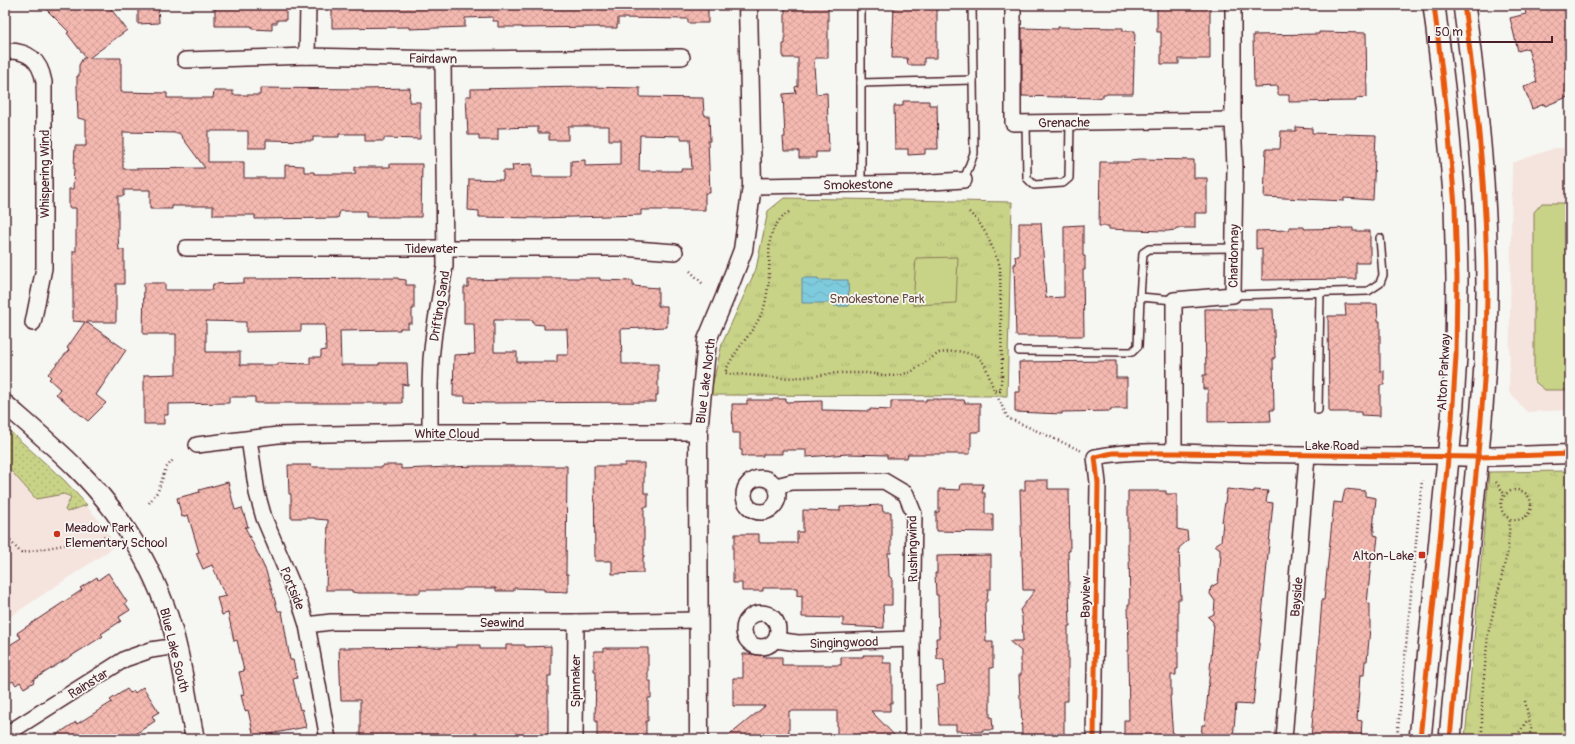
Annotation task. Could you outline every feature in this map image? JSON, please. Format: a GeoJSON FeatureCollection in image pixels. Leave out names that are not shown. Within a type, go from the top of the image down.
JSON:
{"type":"FeatureCollection","features":[{"type":"Feature","properties":{"kind":"main road","name":"Alton Parkway"},"geometry":{"type":"LineString","coordinates":[[1420,739],[1448,456],[1456,356],[1457,278],[1455,206],[1448,120],[1434,5]]}},
{"type":"Feature","properties":{"kind":"main road"},"geometry":{"type":"LineString","coordinates":[[1450,739],[1478,457],[1485,362],[1485,201],[1479,126],[1464,5]]}},
{"type":"Feature","properties":{"kind":"street"},"geometry":{"type":"LineString","coordinates":[[307,56],[308,5]]}},
{"type":"Feature","properties":{"kind":"street","name":"Blue Lake North"},"geometry":{"type":"LineString","coordinates":[[699,739],[698,432],[707,340],[743,250],[752,186],[748,5]]}},
{"type":"Feature","properties":{"kind":"street","name":"Grenache"},"geometry":{"type":"LineString","coordinates":[[1013,5],[1013,123],[1233,120]]}},
{"type":"Feature","properties":{"kind":"street","name":"Chardonnay"},"geometry":{"type":"LineString","coordinates":[[1174,300],[1233,295],[1235,167],[1233,120],[1233,5]]}},
{"type":"Feature","properties":{"kind":"street","name":"Whispering Wind"},"geometry":{"type":"LineString","coordinates":[[5,51],[24,53],[36,60],[42,71],[44,82],[44,268],[33,323]]}},
{"type":"Feature","properties":{"kind":"street","name":"Fairdawn"},"geometry":{"type":"LineString","coordinates":[[184,60],[307,56],[443,58],[682,56]]}},
{"type":"Feature","properties":{"kind":"street","name":"Drifting Sand"},"geometry":{"type":"LineString","coordinates":[[430,432],[431,359],[444,272],[445,248],[443,58]]}},
{"type":"Feature","properties":{"kind":"street","name":"Smokestone"},"geometry":{"type":"LineString","coordinates":[[752,186],[964,180]]}},
{"type":"Feature","properties":{"kind":"street","name":"Tidewater"},"geometry":{"type":"LineString","coordinates":[[186,248],[622,248],[675,252]]}},
{"type":"Feature","properties":{"kind":"street"},"geometry":{"type":"LineString","coordinates":[[1174,300],[1174,453]]}},
{"type":"Feature","properties":{"kind":"street","name":"Blue Lake South"},"geometry":{"type":"LineString","coordinates":[[5,404],[78,469],[108,505],[126,530],[150,569],[166,606],[177,646],[195,739]]}},
{"type":"Feature","properties":{"kind":"street","name":"White Cloud"},"geometry":{"type":"LineString","coordinates":[[197,446],[278,435],[430,432],[698,432]]}},
{"type":"Feature","properties":{"kind":"street","name":"Portside"},"geometry":{"type":"LineString","coordinates":[[249,439],[257,493],[264,518],[300,603],[307,625],[328,739]]}},
{"type":"Feature","properties":{"kind":"street","name":"Lake Road"},"geometry":{"type":"LineString","coordinates":[[1095,456],[1113,453],[1478,457],[1570,454]]}},
{"type":"Feature","properties":{"kind":"street","name":"Bayview"},"geometry":{"type":"LineString","coordinates":[[1094,739],[1098,483],[1095,456]]}},
{"type":"Feature","properties":{"kind":"street","name":"Bayside"},"geometry":{"type":"LineString","coordinates":[[1284,739],[1307,456]]}},
{"type":"Feature","properties":{"kind":"street","name":"Rushingwind"},"geometry":{"type":"LineString","coordinates":[[776,486],[792,482],[884,481],[906,494],[914,514],[912,639],[913,739]]}},
{"type":"Feature","properties":{"kind":"street","name":"Seawind"},"geometry":{"type":"LineString","coordinates":[[307,625],[331,622],[576,622],[698,620]]}},
{"type":"Feature","properties":{"kind":"street","name":"Spinnaker"},"geometry":{"type":"LineString","coordinates":[[575,739],[576,622]]}},
{"type":"Feature","properties":{"kind":"street","name":"Singingwood"},"geometry":{"type":"LineString","coordinates":[[776,640],[798,643],[912,639]]}},
{"type":"Feature","properties":{"kind":"street","name":"Rainstar"},"geometry":{"type":"LineString","coordinates":[[5,735],[125,659],[151,650],[177,646]]}},
{"type":"Feature","properties":{"kind":"lane"},"geometry":{"type":"LineString","coordinates":[[861,5],[861,183]]}},
{"type":"Feature","properties":{"kind":"lane"},"geometry":{"type":"LineString","coordinates":[[964,180],[974,153],[972,5]]}},
{"type":"Feature","properties":{"kind":"lane"},"geometry":{"type":"LineString","coordinates":[[861,83],[973,80]]}},
{"type":"Feature","properties":{"kind":"lane"},"geometry":{"type":"LineString","coordinates":[[1026,123],[1027,178],[1034,185],[1063,183],[1069,178],[1070,122]]}},
{"type":"Feature","properties":{"kind":"lane"},"geometry":{"type":"LineString","coordinates":[[1233,295],[1368,291],[1380,283],[1383,275],[1380,238]]}},
{"type":"Feature","properties":{"kind":"lane"},"geometry":{"type":"LineString","coordinates":[[1019,350],[1132,352],[1138,346],[1143,253],[1149,249],[1233,248]]}},
{"type":"Feature","properties":{"kind":"lane"},"geometry":{"type":"LineString","coordinates":[[1318,410],[1320,292]]}},
{"type":"Feature","properties":{"kind":"lane"},"geometry":{"type":"LineString","coordinates":[[1140,297],[1174,300]]}},
{"type":"Feature","properties":{"kind":"path"},"geometry":{"type":"LineString","coordinates":[[789,212],[781,217],[770,236],[768,248],[768,287],[761,315],[737,350],[725,373],[780,378],[806,377],[837,373],[866,373],[893,376],[911,372],[940,354],[957,351],[977,355],[986,365],[994,390],[1008,418],[1095,456]]}},
{"type":"Feature","properties":{"kind":"path"},"geometry":{"type":"LineString","coordinates":[[968,212],[978,221],[987,235],[1000,266],[1002,373],[1000,391],[994,390]]}},
{"type":"Feature","properties":{"kind":"path"},"geometry":{"type":"LineString","coordinates":[[690,271],[703,284]]}},
{"type":"Feature","properties":{"kind":"path"},"geometry":{"type":"LineString","coordinates":[[149,503],[158,491],[166,468],[173,460]]}},
{"type":"Feature","properties":{"kind":"path"},"geometry":{"type":"LineString","coordinates":[[1397,739],[1422,480]]}},
{"type":"Feature","properties":{"kind":"path"},"geometry":{"type":"LineString","coordinates":[[1496,482],[1506,495]]}},
{"type":"Feature","properties":{"kind":"path"},"geometry":{"type":"LineString","coordinates":[[1513,490],[1519,490],[1525,493],[1530,499],[1530,511],[1526,516],[1521,519],[1510,518],[1505,514],[1502,509],[1503,499],[1506,495],[1513,490]]}},
{"type":"Feature","properties":{"kind":"path"},"geometry":{"type":"LineString","coordinates":[[1482,739],[1482,698],[1488,634],[1508,550],[1510,518]]}},
{"type":"Feature","properties":{"kind":"path"},"geometry":{"type":"LineString","coordinates":[[5,535],[21,554],[112,536]]}},
{"type":"Feature","properties":{"kind":"path"},"geometry":{"type":"LineString","coordinates":[[1525,701],[1531,729],[1529,739]]}},
{"type":"Feature","properties":{"kind":"path"},"geometry":{"type":"LineString","coordinates":[[1515,739],[1528,719]]}},
{"type":"Feature","properties":{"kind":"shaded area"},"geometry":{"type":"Polygon","coordinates":[[[1555,148],[1570,148],[1570,410],[1527,412],[1509,392],[1512,163],[1555,148]]]}},
{"type":"Feature","properties":{"kind":"shaded area","name":"Meadow Park Elementary School"},"geometry":{"type":"Polygon","coordinates":[[[5,430],[77,495],[100,522],[116,546],[5,620],[5,430]]]}},
{"type":"Feature","properties":{"kind":"green space","name":"Smokestone Park"},"geometry":{"type":"Polygon","coordinates":[[[784,198],[1012,202],[1007,396],[710,395],[722,344],[756,269],[768,211],[784,198]]]}},
{"type":"Feature","properties":{"kind":"green space"},"geometry":{"type":"Polygon","coordinates":[[[1542,203],[1570,203],[1570,390],[1545,390],[1534,381],[1534,212],[1542,203]]]}},
{"type":"Feature","properties":{"kind":"green space"},"geometry":{"type":"Polygon","coordinates":[[[958,257],[956,303],[913,305],[916,258],[958,257]]]}},
{"type":"Feature","properties":{"kind":"green space"},"geometry":{"type":"Polygon","coordinates":[[[5,427],[64,480],[87,505],[67,512],[65,510],[71,497],[64,494],[36,499],[5,464],[5,427]]]}},
{"type":"Feature","properties":{"kind":"green space"},"geometry":{"type":"Polygon","coordinates":[[[1570,471],[1570,739],[1465,739],[1489,472],[1570,471]]]}},
{"type":"Feature","properties":{"kind":"water"},"geometry":{"type":"Polygon","coordinates":[[[802,278],[818,278],[819,280],[848,280],[849,306],[834,306],[834,303],[802,303],[802,278]]]}},
{"type":"Feature","properties":{"kind":"building"},"geometry":{"type":"Polygon","coordinates":[[[42,5],[108,5],[127,30],[89,58],[121,58],[121,92],[167,93],[167,98],[213,98],[214,91],[233,91],[233,95],[260,95],[260,88],[410,88],[409,102],[420,102],[420,139],[384,138],[384,141],[365,141],[365,134],[339,134],[339,137],[313,137],[313,141],[266,140],[266,148],[248,148],[248,131],[208,131],[208,162],[244,162],[244,178],[285,178],[285,165],[304,166],[304,172],[314,172],[314,174],[355,174],[355,167],[390,167],[390,164],[422,164],[421,217],[366,217],[366,211],[340,211],[338,218],[255,219],[255,215],[213,215],[213,206],[172,206],[172,209],[150,209],[150,190],[124,190],[124,196],[118,196],[118,237],[119,250],[124,250],[124,284],[116,284],[116,322],[86,322],[126,350],[96,395],[106,403],[88,421],[56,394],[60,389],[49,379],[51,377],[48,374],[69,350],[67,348],[85,322],[73,321],[73,251],[76,251],[76,208],[69,208],[69,189],[73,189],[75,146],[86,146],[86,120],[78,118],[77,76],[79,76],[79,65],[83,58],[86,58],[67,33],[69,32],[42,5]],[[123,132],[123,169],[205,168],[179,133],[123,132]]]}},
{"type":"Feature","properties":{"kind":"building"},"geometry":{"type":"Polygon","coordinates":[[[138,5],[158,5],[159,23],[138,24],[138,5]]]}},
{"type":"Feature","properties":{"kind":"building"},"geometry":{"type":"Polygon","coordinates":[[[215,5],[286,5],[286,20],[277,20],[277,23],[272,23],[272,30],[252,29],[252,26],[215,26],[215,5]]]}},
{"type":"Feature","properties":{"kind":"building"},"geometry":{"type":"Polygon","coordinates":[[[332,5],[708,5],[708,23],[688,23],[688,19],[618,18],[617,28],[522,28],[498,27],[498,21],[493,21],[493,17],[465,18],[465,27],[409,29],[409,27],[332,28],[332,5]]]}},
{"type":"Feature","properties":{"kind":"building"},"geometry":{"type":"Polygon","coordinates":[[[785,5],[828,5],[828,58],[815,58],[814,65],[816,94],[827,93],[829,152],[816,152],[816,158],[799,158],[799,151],[784,151],[783,137],[785,137],[783,94],[796,93],[795,87],[798,86],[798,58],[783,58],[783,44],[785,44],[785,5]]]}},
{"type":"Feature","properties":{"kind":"building"},"geometry":{"type":"Polygon","coordinates":[[[894,5],[937,5],[937,58],[924,58],[924,65],[908,65],[907,58],[892,58],[894,5]]]}},
{"type":"Feature","properties":{"kind":"building"},"geometry":{"type":"Polygon","coordinates":[[[1157,5],[1210,5],[1210,59],[1179,59],[1179,64],[1161,64],[1161,32],[1157,32],[1157,5]]]}},
{"type":"Feature","properties":{"kind":"building"},"geometry":{"type":"Polygon","coordinates":[[[1524,5],[1570,5],[1570,96],[1545,106],[1544,104],[1532,109],[1524,87],[1537,82],[1528,48],[1518,51],[1510,18],[1526,14],[1524,5]]]}},
{"type":"Feature","properties":{"kind":"building"},"geometry":{"type":"Polygon","coordinates":[[[1058,27],[1123,28],[1123,31],[1135,31],[1133,94],[1103,94],[1103,97],[1095,98],[1022,96],[1022,28],[1058,29],[1058,27]]]}},
{"type":"Feature","properties":{"kind":"building"},"geometry":{"type":"Polygon","coordinates":[[[1319,32],[1366,33],[1367,97],[1356,98],[1356,101],[1289,102],[1289,95],[1278,95],[1278,86],[1254,87],[1253,35],[1319,34],[1319,32]]]}},
{"type":"Feature","properties":{"kind":"building"},"geometry":{"type":"Polygon","coordinates":[[[586,87],[640,88],[640,97],[703,98],[704,114],[705,116],[709,116],[710,141],[708,141],[710,193],[705,193],[705,210],[641,210],[641,215],[540,218],[479,217],[479,211],[468,210],[469,179],[503,180],[503,171],[513,171],[512,165],[532,164],[532,177],[571,177],[571,161],[585,160],[585,166],[620,165],[620,140],[609,140],[609,126],[568,126],[568,140],[549,140],[549,133],[538,133],[538,127],[498,128],[498,140],[479,140],[479,135],[468,135],[466,96],[471,96],[471,89],[586,87]],[[640,135],[639,171],[681,171],[681,169],[692,169],[690,139],[681,139],[681,136],[640,135]]]}},
{"type":"Feature","properties":{"kind":"building"},"geometry":{"type":"Polygon","coordinates":[[[903,101],[929,101],[929,105],[937,105],[938,149],[925,149],[925,154],[908,155],[908,149],[895,149],[894,106],[903,106],[903,101]]]}},
{"type":"Feature","properties":{"kind":"building"},"geometry":{"type":"Polygon","coordinates":[[[1296,127],[1312,128],[1312,133],[1376,135],[1373,200],[1344,198],[1344,201],[1264,197],[1266,149],[1280,149],[1281,131],[1296,131],[1296,127]]]}},
{"type":"Feature","properties":{"kind":"building"},"geometry":{"type":"Polygon","coordinates":[[[1131,160],[1194,160],[1194,178],[1207,178],[1207,213],[1195,213],[1195,228],[1176,228],[1176,230],[1167,231],[1109,229],[1109,226],[1099,226],[1100,162],[1130,162],[1131,160]]]}},
{"type":"Feature","properties":{"kind":"building"},"geometry":{"type":"Polygon","coordinates":[[[1019,223],[1041,223],[1046,298],[1064,297],[1064,226],[1083,225],[1083,256],[1085,256],[1085,270],[1083,270],[1084,336],[1016,336],[1014,264],[1016,264],[1015,256],[1019,256],[1019,223]]]}},
{"type":"Feature","properties":{"kind":"building"},"geometry":{"type":"Polygon","coordinates":[[[1289,227],[1304,227],[1304,229],[1353,228],[1353,231],[1370,231],[1370,263],[1356,263],[1356,279],[1262,280],[1262,248],[1256,249],[1256,231],[1289,230],[1289,227]]]}},
{"type":"Feature","properties":{"kind":"building"},"geometry":{"type":"Polygon","coordinates":[[[398,278],[406,280],[406,285],[414,285],[414,309],[412,309],[412,323],[408,323],[408,328],[400,328],[400,330],[340,331],[341,365],[407,363],[408,385],[402,384],[402,403],[255,403],[255,397],[229,397],[229,403],[168,404],[168,415],[164,415],[164,424],[144,424],[144,375],[176,374],[176,334],[143,334],[144,283],[165,283],[165,290],[212,290],[213,284],[244,283],[244,279],[398,278]],[[206,321],[206,352],[240,352],[240,365],[278,365],[278,363],[310,364],[310,357],[321,357],[321,351],[326,350],[325,325],[301,325],[301,331],[246,332],[246,322],[206,321]]]}},
{"type":"Feature","properties":{"kind":"building"},"geometry":{"type":"Polygon","coordinates":[[[600,278],[600,280],[633,281],[633,286],[658,288],[658,306],[667,306],[667,327],[621,329],[622,364],[658,364],[658,395],[656,395],[656,402],[486,403],[465,402],[465,396],[453,396],[454,355],[475,354],[474,324],[464,324],[464,287],[468,287],[468,280],[600,278]],[[494,320],[494,352],[517,352],[517,362],[557,362],[557,355],[568,355],[567,329],[544,329],[544,325],[533,324],[533,320],[494,320]]]}},
{"type":"Feature","properties":{"kind":"building"},"geometry":{"type":"Polygon","coordinates":[[[1345,304],[1377,304],[1378,321],[1380,321],[1380,371],[1384,371],[1384,385],[1380,385],[1380,416],[1361,415],[1361,412],[1329,412],[1328,316],[1346,316],[1345,304]]]}},
{"type":"Feature","properties":{"kind":"building"},"geometry":{"type":"Polygon","coordinates":[[[1205,309],[1273,309],[1275,358],[1273,358],[1274,410],[1270,410],[1271,421],[1208,422],[1208,389],[1203,389],[1203,375],[1206,375],[1205,309]]]}},
{"type":"Feature","properties":{"kind":"building"},"geometry":{"type":"Polygon","coordinates":[[[1116,361],[1116,378],[1127,378],[1127,409],[1110,409],[1111,411],[1062,412],[1062,414],[1015,412],[1015,392],[1020,392],[1019,362],[1116,361]]]}},
{"type":"Feature","properties":{"kind":"building"},"geometry":{"type":"Polygon","coordinates":[[[786,399],[786,402],[822,401],[822,410],[870,411],[870,409],[891,410],[891,401],[926,401],[926,399],[964,400],[965,403],[980,403],[980,432],[971,432],[970,454],[908,454],[907,458],[887,458],[887,455],[848,454],[806,457],[806,450],[782,450],[782,454],[742,456],[742,450],[740,450],[740,433],[733,433],[732,404],[747,404],[747,400],[786,399]]]}},
{"type":"Feature","properties":{"kind":"building"},"geometry":{"type":"Polygon","coordinates":[[[625,463],[644,463],[644,493],[648,493],[648,507],[644,507],[643,573],[612,574],[612,561],[595,561],[594,466],[625,466],[625,463]]]}},
{"type":"Feature","properties":{"kind":"building"},"geometry":{"type":"Polygon","coordinates":[[[288,465],[311,465],[311,467],[383,467],[383,465],[401,465],[401,469],[475,466],[567,466],[566,574],[568,574],[568,592],[544,591],[544,589],[514,588],[514,591],[496,591],[496,588],[420,590],[420,593],[359,593],[352,592],[352,590],[326,590],[328,520],[315,518],[291,518],[291,494],[289,494],[288,465]]]}},
{"type":"Feature","properties":{"kind":"building"},"geometry":{"type":"Polygon","coordinates":[[[1025,480],[1048,480],[1048,489],[1069,489],[1070,551],[1068,551],[1070,626],[1068,626],[1068,701],[1064,701],[1064,739],[1024,739],[1022,737],[1019,675],[1021,675],[1021,651],[1009,641],[1023,641],[1022,617],[1020,610],[1035,590],[1023,590],[1020,490],[1025,490],[1025,480]]]}},
{"type":"Feature","properties":{"kind":"building"},"geometry":{"type":"Polygon","coordinates":[[[228,482],[235,510],[242,508],[248,527],[245,527],[266,571],[278,611],[282,611],[290,660],[293,660],[297,678],[293,679],[300,710],[302,709],[306,727],[254,737],[248,710],[245,711],[241,695],[244,694],[239,672],[244,671],[237,640],[234,641],[228,613],[222,615],[217,598],[227,596],[222,589],[212,565],[203,569],[196,553],[199,552],[188,515],[182,517],[177,498],[228,482]]]}},
{"type":"Feature","properties":{"kind":"building"},"geometry":{"type":"Polygon","coordinates":[[[961,484],[983,484],[982,493],[985,493],[985,514],[993,514],[993,532],[936,531],[936,512],[939,512],[939,489],[960,490],[961,484]]]}},
{"type":"Feature","properties":{"kind":"building"},"geometry":{"type":"Polygon","coordinates":[[[1227,489],[1254,492],[1254,490],[1268,491],[1266,502],[1273,503],[1253,705],[1236,704],[1233,739],[1201,739],[1202,725],[1205,725],[1214,625],[1208,617],[1214,614],[1215,601],[1210,594],[1211,587],[1218,583],[1221,556],[1220,549],[1215,545],[1221,541],[1227,489]]]}},
{"type":"Feature","properties":{"kind":"building"},"geometry":{"type":"Polygon","coordinates":[[[1345,489],[1365,491],[1365,496],[1376,498],[1373,530],[1374,535],[1378,536],[1376,554],[1373,554],[1371,562],[1367,604],[1370,604],[1370,628],[1367,661],[1365,661],[1364,675],[1360,675],[1357,720],[1362,721],[1361,736],[1359,736],[1359,739],[1311,739],[1322,600],[1324,600],[1334,502],[1342,503],[1345,489]]]}},
{"type":"Feature","properties":{"kind":"building"},"geometry":{"type":"Polygon","coordinates":[[[1128,491],[1166,491],[1166,494],[1177,494],[1177,529],[1187,531],[1188,540],[1179,548],[1181,599],[1178,599],[1178,669],[1176,669],[1176,675],[1171,675],[1170,696],[1173,739],[1124,739],[1124,720],[1129,720],[1128,604],[1130,604],[1128,491]]]}},
{"type":"Feature","properties":{"kind":"building"},"geometry":{"type":"Polygon","coordinates":[[[882,505],[883,512],[891,512],[891,553],[888,553],[889,576],[892,579],[892,605],[883,605],[884,628],[843,626],[843,618],[802,617],[802,595],[797,596],[797,588],[763,588],[763,591],[742,591],[742,583],[733,583],[733,543],[735,543],[735,534],[759,534],[759,542],[761,543],[797,543],[797,532],[803,532],[803,510],[840,511],[840,507],[882,505]]]}},
{"type":"Feature","properties":{"kind":"building"},"geometry":{"type":"Polygon","coordinates":[[[991,555],[991,589],[988,589],[987,601],[985,603],[986,642],[993,642],[993,668],[990,668],[990,717],[992,717],[993,730],[982,730],[982,732],[956,731],[956,725],[939,725],[937,686],[945,684],[944,659],[937,659],[936,638],[939,638],[938,595],[936,595],[935,573],[937,573],[937,556],[991,555]]]}},
{"type":"Feature","properties":{"kind":"building"},"geometry":{"type":"Polygon","coordinates":[[[108,573],[127,602],[125,603],[130,610],[119,617],[121,621],[101,634],[103,636],[33,680],[34,682],[24,688],[20,682],[16,685],[13,681],[5,686],[5,648],[21,638],[17,633],[82,590],[80,588],[97,577],[98,580],[108,573]]]}},
{"type":"Feature","properties":{"kind":"building"},"geometry":{"type":"Polygon","coordinates":[[[456,645],[480,645],[480,649],[506,649],[506,645],[525,645],[525,647],[551,646],[551,676],[548,676],[548,736],[544,736],[544,739],[366,739],[366,736],[360,736],[360,700],[341,700],[339,648],[456,647],[456,645]]]}},
{"type":"Feature","properties":{"kind":"building"},"geometry":{"type":"Polygon","coordinates":[[[604,648],[648,648],[648,681],[651,681],[651,698],[648,698],[646,739],[597,739],[597,721],[595,721],[596,671],[594,671],[594,651],[604,651],[604,648]]]}},
{"type":"Feature","properties":{"kind":"building"},"geometry":{"type":"Polygon","coordinates":[[[743,654],[763,654],[764,657],[782,657],[782,665],[841,665],[841,657],[883,655],[883,663],[892,663],[892,703],[890,703],[890,711],[871,711],[898,739],[837,739],[837,711],[789,711],[789,739],[725,739],[765,706],[733,706],[733,678],[743,678],[743,654]]]}},
{"type":"Feature","properties":{"kind":"building"},"geometry":{"type":"Polygon","coordinates":[[[143,687],[159,712],[152,716],[155,721],[128,739],[50,739],[76,722],[77,724],[112,702],[110,700],[127,689],[130,693],[134,691],[135,693],[143,687]]]}},
{"type":"Feature","properties":{"kind":"cycle path"},"geometry":{"type":"LineString","coordinates":[[1420,739],[1452,419],[1456,356],[1457,278],[1455,206],[1447,113],[1434,5]]}},
{"type":"Feature","properties":{"kind":"cycle path"},"geometry":{"type":"LineString","coordinates":[[1450,739],[1481,427],[1487,318],[1486,228],[1480,139],[1464,5]]}},
{"type":"Feature","properties":{"kind":"cycle path"},"geometry":{"type":"LineString","coordinates":[[1094,739],[1098,483],[1095,457],[1113,453],[1478,457],[1570,454]]}},
{"type":"Feature","properties":{"kind":"place","name":"Meadow Park Elementary School"},"geometry":{"type":"Point","coordinates":[57,534]}},
{"type":"Feature","properties":{"kind":"place","name":"Alton-Lake"},"geometry":{"type":"Point","coordinates":[1422,555]}}]}
